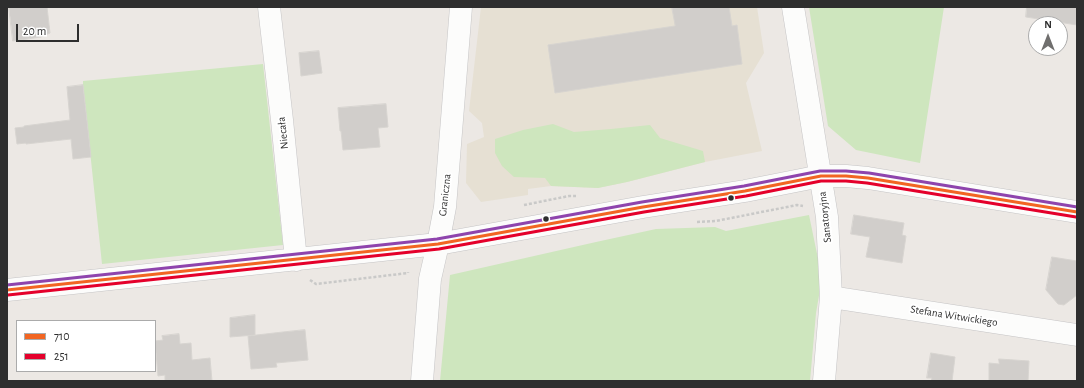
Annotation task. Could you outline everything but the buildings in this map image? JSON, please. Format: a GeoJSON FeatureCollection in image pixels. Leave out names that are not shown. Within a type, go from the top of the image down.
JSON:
{"type":"FeatureCollection","features":[{"type":"Feature","properties":{"kind":"street","name":"Niecała"},"geometry":{"type":"LineString","coordinates":[[269,7],[296,260]]}},
{"type":"Feature","properties":{"kind":"street","name":"Graniczna"},"geometry":{"type":"LineString","coordinates":[[422,381],[430,279],[445,207],[461,7]]}},
{"type":"Feature","properties":{"kind":"street","name":"Sanatoryjna"},"geometry":{"type":"LineString","coordinates":[[793,7],[827,217],[831,297],[824,381]]}},
{"type":"Feature","properties":{"kind":"street"},"geometry":{"type":"LineString","coordinates":[[7,290],[438,244],[614,212],[745,191],[821,176],[868,178],[1077,212]]}},
{"type":"Feature","properties":{"kind":"street","name":"Stefana Witwickiego"},"geometry":{"type":"LineString","coordinates":[[831,297],[1077,335]]}},
{"type":"Feature","properties":{"kind":"shaded area"},"geometry":{"type":"Polygon","coordinates":[[[481,7],[757,7],[764,53],[746,83],[762,151],[705,162],[598,188],[551,186],[528,189],[528,195],[481,202],[466,183],[467,144],[484,137],[482,123],[469,111],[481,7]]]}},
{"type":"Feature","properties":{"kind":"green space"},"geometry":{"type":"Polygon","coordinates":[[[809,7],[944,7],[920,163],[856,150],[828,126],[809,7]]]}},
{"type":"Feature","properties":{"kind":"green space"},"geometry":{"type":"Polygon","coordinates":[[[263,64],[283,245],[102,264],[83,81],[263,64]]]}},
{"type":"Feature","properties":{"kind":"green space"},"geometry":{"type":"Polygon","coordinates":[[[553,124],[574,132],[650,125],[660,138],[703,151],[705,162],[598,188],[551,186],[545,178],[514,177],[502,166],[495,153],[495,139],[523,130],[553,124]]]}},
{"type":"Feature","properties":{"kind":"green space"},"geometry":{"type":"Polygon","coordinates":[[[809,215],[822,278],[816,313],[810,381],[440,381],[450,275],[656,229],[715,227],[726,231],[809,215]]]}},
{"type":"Feature","properties":{"kind":"transit line"},"geometry":{"type":"LineString","coordinates":[[7,285],[437,239],[642,202],[744,186],[820,171],[869,173],[1077,207]]}},
{"type":"Feature","properties":{"kind":"transit line","name":"710"},"geometry":{"type":"LineString","coordinates":[[7,290],[438,244],[643,207],[745,191],[821,176],[868,178],[1077,212]]}},
{"type":"Feature","properties":{"kind":"transit line","name":"251"},"geometry":{"type":"LineString","coordinates":[[8,295],[439,249],[644,212],[746,196],[821,181],[867,183],[1076,217]]}}]}
